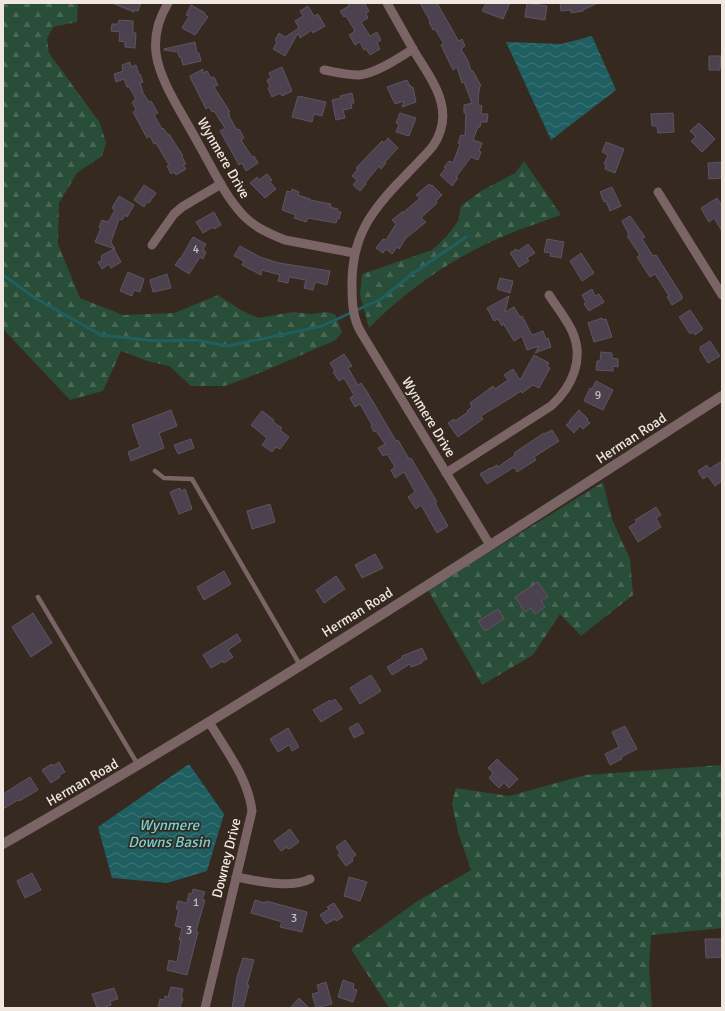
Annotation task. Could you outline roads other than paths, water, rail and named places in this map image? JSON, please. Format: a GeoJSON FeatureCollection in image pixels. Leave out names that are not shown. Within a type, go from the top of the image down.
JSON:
{"type":"FeatureCollection","features":[{"type":"Feature","properties":{"kind":"street","name":"Wynmere Drive"},"geometry":{"type":"LineString","coordinates":[[168,3],[163,12],[157,34],[156,53],[160,70],[166,84],[221,184],[243,215],[260,228],[285,240],[354,253]]}},
{"type":"Feature","properties":{"kind":"street","name":"Wynmere Drive"},"geometry":{"type":"LineString","coordinates":[[387,3],[440,95],[443,114],[438,140],[380,202],[363,229],[354,253],[352,279],[354,312],[362,334],[490,545]]}},
{"type":"Feature","properties":{"kind":"street"},"geometry":{"type":"LineString","coordinates":[[324,70],[360,75],[369,73],[413,49]]}},
{"type":"Feature","properties":{"kind":"street"},"geometry":{"type":"LineString","coordinates":[[152,245],[168,221],[178,210],[221,184]]}},
{"type":"Feature","properties":{"kind":"street"},"geometry":{"type":"LineString","coordinates":[[658,192],[722,295]]}},
{"type":"Feature","properties":{"kind":"street"},"geometry":{"type":"LineString","coordinates":[[446,473],[551,406],[559,399],[569,385],[576,365],[576,343],[572,331],[549,295]]}},
{"type":"Feature","properties":{"kind":"street","name":"Herman Road"},"geometry":{"type":"LineString","coordinates":[[3,844],[209,722],[490,545],[722,396]]}},
{"type":"Feature","properties":{"kind":"street","name":"Downey Drive"},"geometry":{"type":"LineString","coordinates":[[204,1008],[252,812],[250,798],[245,782],[209,722]]}},
{"type":"Feature","properties":{"kind":"street"},"geometry":{"type":"LineString","coordinates":[[236,878],[292,885],[303,883],[310,879]]}},
{"type":"Feature","properties":{"kind":"lane"},"geometry":{"type":"LineString","coordinates":[[155,471],[164,478],[192,479],[300,665]]}},
{"type":"Feature","properties":{"kind":"lane"},"geometry":{"type":"LineString","coordinates":[[38,597],[138,765]]}},
{"type":"Feature","properties":{"kind":"water"},"geometry":{"type":"Polygon","coordinates":[[[592,36],[616,90],[551,140],[506,42],[561,44],[592,36]]]}},
{"type":"Feature","properties":{"kind":"water","name":"Wynmere Downs Basin"},"geometry":{"type":"Polygon","coordinates":[[[189,764],[224,814],[207,871],[167,883],[112,878],[98,827],[189,764]]]}},
{"type":"Feature","properties":{"kind":"waterway"},"geometry":{"type":"LineString","coordinates":[[3,275],[35,298],[101,335],[156,341],[195,340],[228,346],[322,326],[381,299],[412,274],[466,237]]}}]}
